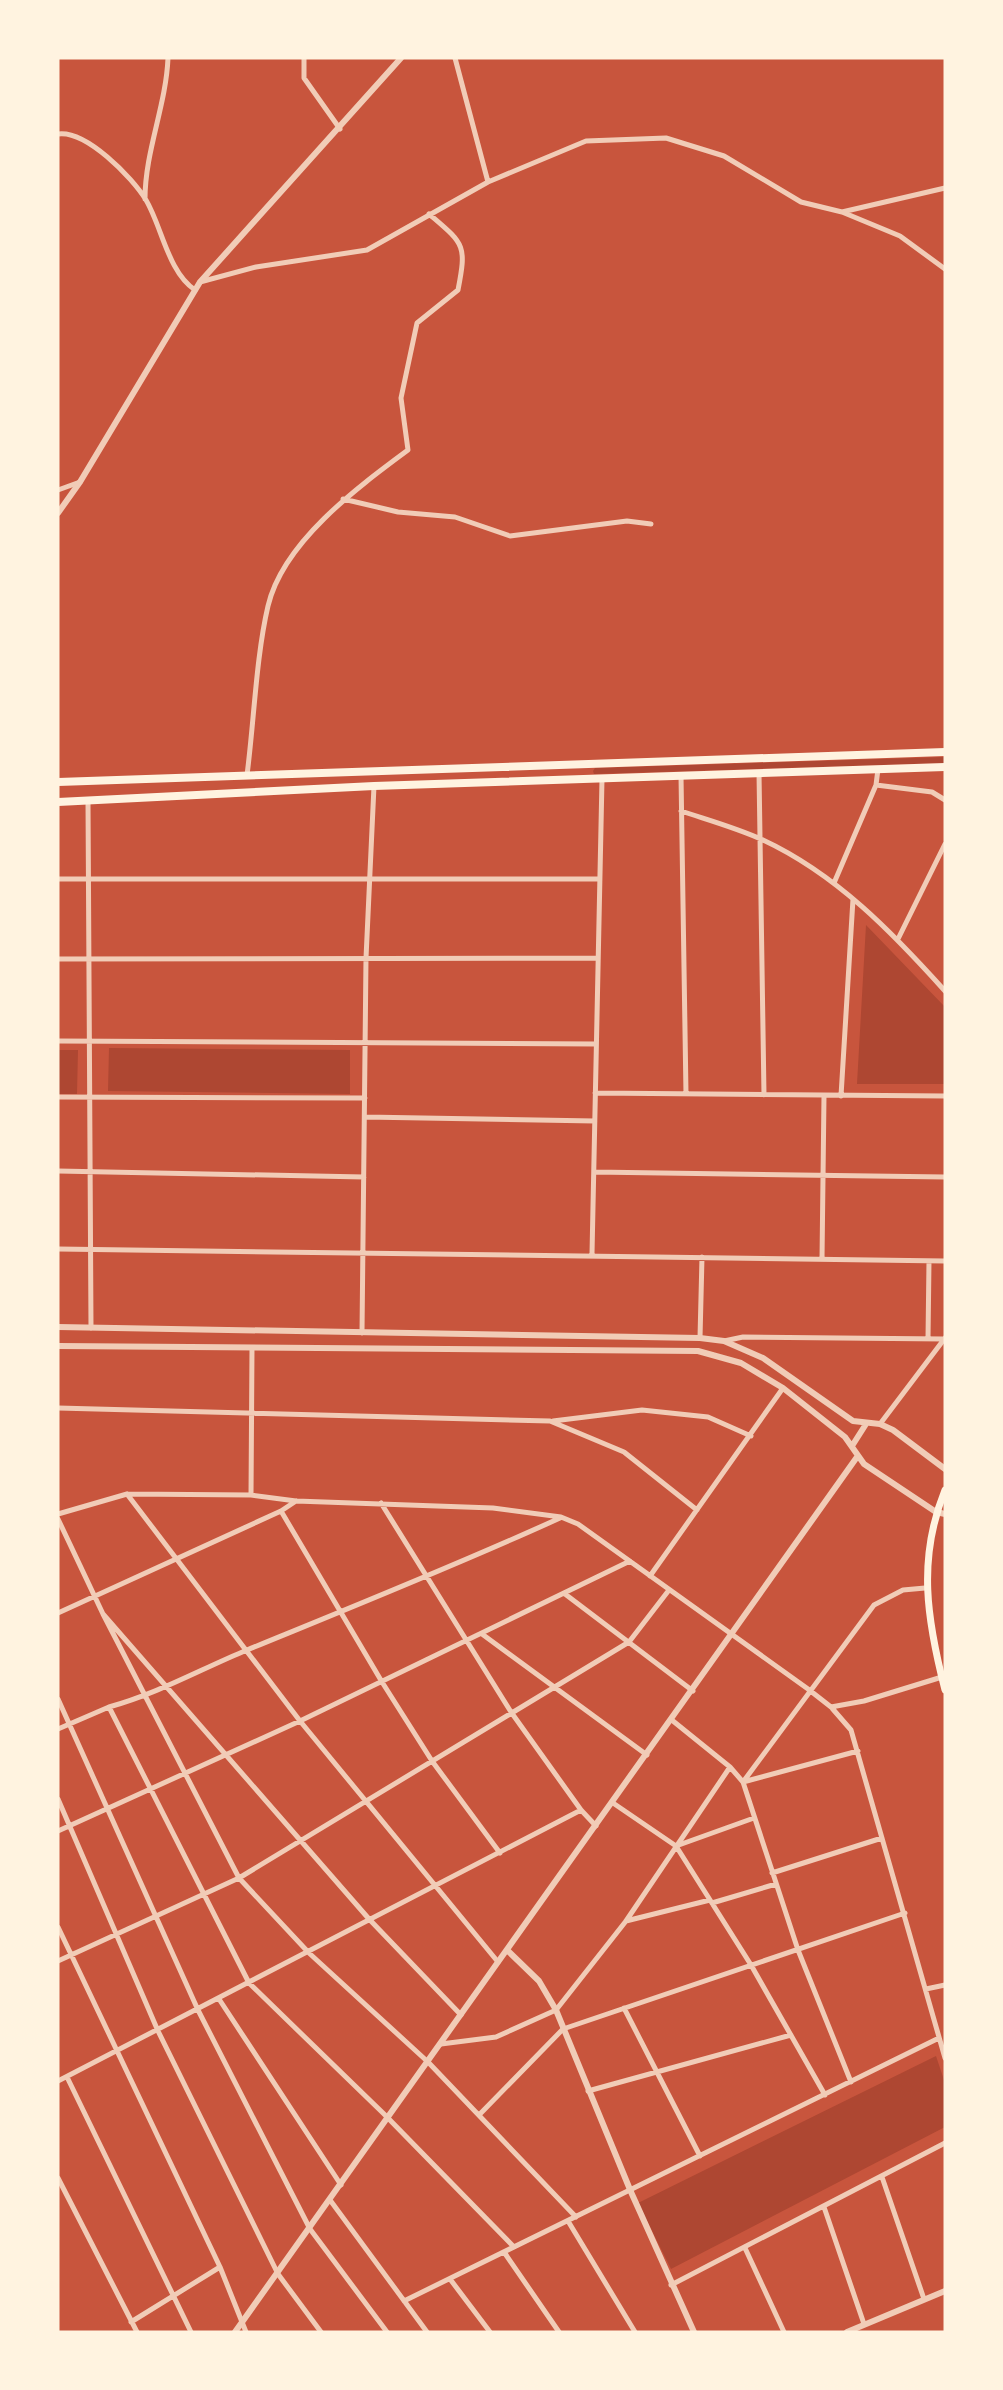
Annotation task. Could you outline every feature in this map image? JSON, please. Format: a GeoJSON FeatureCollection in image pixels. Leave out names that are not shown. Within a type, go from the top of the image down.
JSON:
{"type":"FeatureCollection","features":[{"type":"Feature","properties":{"kind":"highway"},"geometry":{"type":"LineString","coordinates":[[58,782],[945,752]]}},
{"type":"Feature","properties":{"kind":"highway"},"geometry":{"type":"LineString","coordinates":[[58,802],[374,786],[945,767]]}},
{"type":"Feature","properties":{"kind":"main road"},"geometry":{"type":"LineString","coordinates":[[945,1490],[936,1512],[925,1588],[945,1690]]}},
{"type":"Feature","properties":{"kind":"street"},"geometry":{"type":"LineString","coordinates":[[145,199],[145,173],[167,88],[168,58]]}},
{"type":"Feature","properties":{"kind":"street"},"geometry":{"type":"LineString","coordinates":[[304,58],[304,78],[340,129]]}},
{"type":"Feature","properties":{"kind":"street"},"geometry":{"type":"LineString","coordinates":[[58,513],[80,482],[200,282],[401,58]]}},
{"type":"Feature","properties":{"kind":"street"},"geometry":{"type":"LineString","coordinates":[[455,58],[488,182]]}},
{"type":"Feature","properties":{"kind":"street"},"geometry":{"type":"LineString","coordinates":[[58,134],[68,133],[104,153],[145,199],[181,276],[195,290]]}},
{"type":"Feature","properties":{"kind":"street"},"geometry":{"type":"LineString","coordinates":[[200,282],[256,267],[367,250],[488,182],[586,141],[666,138],[724,156],[801,202],[842,212],[900,236],[945,269]]}},
{"type":"Feature","properties":{"kind":"street"},"geometry":{"type":"LineString","coordinates":[[842,212],[945,188]]}},
{"type":"Feature","properties":{"kind":"street"},"geometry":{"type":"LineString","coordinates":[[247,775],[268,604],[285,569],[308,535],[343,499],[408,450],[401,398],[417,323],[458,290],[465,255],[456,237],[429,214]]}},
{"type":"Feature","properties":{"kind":"street"},"geometry":{"type":"LineString","coordinates":[[58,491],[80,482]]}},
{"type":"Feature","properties":{"kind":"street"},"geometry":{"type":"LineString","coordinates":[[343,499],[398,512],[455,517],[510,536],[627,521],[651,524]]}},
{"type":"Feature","properties":{"kind":"street"},"geometry":{"type":"LineString","coordinates":[[834,883],[876,785],[878,769]]}},
{"type":"Feature","properties":{"kind":"street"},"geometry":{"type":"LineString","coordinates":[[759,773],[764,1095]]}},
{"type":"Feature","properties":{"kind":"street"},"geometry":{"type":"LineString","coordinates":[[681,776],[686,1094]]}},
{"type":"Feature","properties":{"kind":"street"},"geometry":{"type":"LineString","coordinates":[[592,1254],[601,779]]}},
{"type":"Feature","properties":{"kind":"street"},"geometry":{"type":"LineString","coordinates":[[876,785],[932,792],[945,800]]}},
{"type":"Feature","properties":{"kind":"street"},"geometry":{"type":"LineString","coordinates":[[362,1333],[366,958],[374,786]]}},
{"type":"Feature","properties":{"kind":"street"},"geometry":{"type":"LineString","coordinates":[[88,801],[91,1328]]}},
{"type":"Feature","properties":{"kind":"street"},"geometry":{"type":"LineString","coordinates":[[681,811],[761,839],[800,859],[834,883],[898,939],[945,991]]}},
{"type":"Feature","properties":{"kind":"street"},"geometry":{"type":"LineString","coordinates":[[898,939],[945,844]]}},
{"type":"Feature","properties":{"kind":"street"},"geometry":{"type":"LineString","coordinates":[[58,879],[599,879]]}},
{"type":"Feature","properties":{"kind":"street"},"geometry":{"type":"LineString","coordinates":[[841,1096],[853,899]]}},
{"type":"Feature","properties":{"kind":"street"},"geometry":{"type":"LineString","coordinates":[[58,959],[598,958]]}},
{"type":"Feature","properties":{"kind":"street"},"geometry":{"type":"LineString","coordinates":[[58,1041],[596,1044]]}},
{"type":"Feature","properties":{"kind":"street"},"geometry":{"type":"LineString","coordinates":[[595,1093],[945,1096]]}},
{"type":"Feature","properties":{"kind":"street"},"geometry":{"type":"LineString","coordinates":[[822,1259],[824,1096]]}},
{"type":"Feature","properties":{"kind":"street"},"geometry":{"type":"LineString","coordinates":[[58,1097],[365,1098]]}},
{"type":"Feature","properties":{"kind":"street"},"geometry":{"type":"LineString","coordinates":[[365,1117],[595,1121]]}},
{"type":"Feature","properties":{"kind":"street"},"geometry":{"type":"LineString","coordinates":[[58,1171],[364,1177]]}},
{"type":"Feature","properties":{"kind":"street"},"geometry":{"type":"LineString","coordinates":[[594,1172],[945,1177]]}},
{"type":"Feature","properties":{"kind":"street"},"geometry":{"type":"LineString","coordinates":[[58,1249],[592,1254],[945,1261]]}},
{"type":"Feature","properties":{"kind":"street"},"geometry":{"type":"LineString","coordinates":[[700,1338],[702,1256]]}},
{"type":"Feature","properties":{"kind":"street"},"geometry":{"type":"LineString","coordinates":[[928,1339],[929,1261]]}},
{"type":"Feature","properties":{"kind":"street"},"geometry":{"type":"LineString","coordinates":[[58,1327],[700,1338],[724,1341],[763,1358],[853,1421],[880,1424],[945,1469]]}},
{"type":"Feature","properties":{"kind":"street"},"geometry":{"type":"LineString","coordinates":[[724,1341],[743,1337],[945,1339]]}},
{"type":"Feature","properties":{"kind":"street"},"geometry":{"type":"LineString","coordinates":[[880,1424],[945,1339]]}},
{"type":"Feature","properties":{"kind":"street"},"geometry":{"type":"LineString","coordinates":[[58,1346],[698,1351],[741,1363],[783,1388],[845,1437],[857,1457],[936,1512],[945,1514]]}},
{"type":"Feature","properties":{"kind":"street"},"geometry":{"type":"LineString","coordinates":[[251,1495],[252,1348]]}},
{"type":"Feature","properties":{"kind":"street"},"geometry":{"type":"LineString","coordinates":[[650,1576],[783,1388]]}},
{"type":"Feature","properties":{"kind":"street"},"geometry":{"type":"LineString","coordinates":[[58,1408],[550,1421],[642,1410],[708,1417],[751,1436]]}},
{"type":"Feature","properties":{"kind":"street"},"geometry":{"type":"LineString","coordinates":[[550,1421],[624,1452],[698,1510]]}},
{"type":"Feature","properties":{"kind":"street"},"geometry":{"type":"LineString","coordinates":[[852,1446],[866,1424]]}},
{"type":"Feature","properties":{"kind":"street"},"geometry":{"type":"LineString","coordinates":[[235,2332],[673,1721],[857,1457]]}},
{"type":"Feature","properties":{"kind":"street"},"geometry":{"type":"LineString","coordinates":[[127,1494],[179,1558],[300,1721],[498,1962]]}},
{"type":"Feature","properties":{"kind":"street"},"geometry":{"type":"LineString","coordinates":[[576,2217],[428,2062],[309,1952],[239,1878],[182,1773],[58,1516],[127,1494],[251,1495],[296,1501],[493,1508],[561,1517],[578,1524],[808,1689],[831,1707],[851,1730],[945,2058]]}},
{"type":"Feature","properties":{"kind":"street"},"geometry":{"type":"LineString","coordinates":[[58,1613],[281,1511],[296,1501]]}},
{"type":"Feature","properties":{"kind":"street"},"geometry":{"type":"LineString","coordinates":[[381,1503],[430,1578],[510,1712],[581,1810],[597,1826]]}},
{"type":"Feature","properties":{"kind":"street"},"geometry":{"type":"LineString","coordinates":[[281,1511],[432,1761],[500,1853]]}},
{"type":"Feature","properties":{"kind":"street"},"geometry":{"type":"LineString","coordinates":[[58,1729],[109,1707],[145,1697],[165,1685],[247,1650],[430,1578],[561,1517]]}},
{"type":"Feature","properties":{"kind":"street"},"geometry":{"type":"LineString","coordinates":[[58,1831],[300,1721],[630,1562]]}},
{"type":"Feature","properties":{"kind":"street"},"geometry":{"type":"LineString","coordinates":[[743,1782],[808,1689],[874,1605],[902,1590],[925,1588]]}},
{"type":"Feature","properties":{"kind":"street"},"geometry":{"type":"LineString","coordinates":[[58,1961],[239,1878],[552,1686],[629,1642],[669,1590]]}},
{"type":"Feature","properties":{"kind":"street"},"geometry":{"type":"LineString","coordinates":[[564,1594],[693,1691]]}},
{"type":"Feature","properties":{"kind":"street"},"geometry":{"type":"LineString","coordinates":[[103,1614],[369,1919],[461,2015]]}},
{"type":"Feature","properties":{"kind":"street"},"geometry":{"type":"LineString","coordinates":[[482,1634],[648,1755]]}},
{"type":"Feature","properties":{"kind":"street"},"geometry":{"type":"LineString","coordinates":[[831,1707],[864,1701],[942,1677]]}},
{"type":"Feature","properties":{"kind":"street"},"geometry":{"type":"LineString","coordinates":[[58,1699],[198,2010],[310,2229],[387,2332]]}},
{"type":"Feature","properties":{"kind":"street"},"geometry":{"type":"LineString","coordinates":[[109,1707],[249,1983],[388,2118],[513,2248]]}},
{"type":"Feature","properties":{"kind":"street"},"geometry":{"type":"LineString","coordinates":[[673,1721],[730,1767],[743,1782],[797,1950],[851,2082]]}},
{"type":"Feature","properties":{"kind":"street"},"geometry":{"type":"LineString","coordinates":[[743,1782],[858,1751]]}},
{"type":"Feature","properties":{"kind":"street"},"geometry":{"type":"LineString","coordinates":[[441,2044],[496,2037],[556,2010],[626,1921],[730,1767]]}},
{"type":"Feature","properties":{"kind":"street"},"geometry":{"type":"LineString","coordinates":[[58,1799],[158,2031],[278,2274],[321,2332]]}},
{"type":"Feature","properties":{"kind":"street"},"geometry":{"type":"LineString","coordinates":[[613,1803],[676,1846],[751,1965],[825,2095]]}},
{"type":"Feature","properties":{"kind":"street"},"geometry":{"type":"LineString","coordinates":[[62,2079],[581,1810]]}},
{"type":"Feature","properties":{"kind":"street"},"geometry":{"type":"LineString","coordinates":[[676,1846],[754,1818]]}},
{"type":"Feature","properties":{"kind":"street"},"geometry":{"type":"LineString","coordinates":[[772,1873],[882,1838]]}},
{"type":"Feature","properties":{"kind":"street"},"geometry":{"type":"LineString","coordinates":[[626,1921],[776,1884]]}},
{"type":"Feature","properties":{"kind":"street"},"geometry":{"type":"LineString","coordinates":[[479,2115],[563,2029],[905,1913]]}},
{"type":"Feature","properties":{"kind":"street"},"geometry":{"type":"LineString","coordinates":[[58,1927],[220,2267],[246,2332]]}},
{"type":"Feature","properties":{"kind":"street"},"geometry":{"type":"LineString","coordinates":[[507,1950],[539,1981],[556,2010],[631,2192],[694,2332]]}},
{"type":"Feature","properties":{"kind":"street"},"geometry":{"type":"LineString","coordinates":[[926,1989],[945,1984]]}},
{"type":"Feature","properties":{"kind":"street"},"geometry":{"type":"LineString","coordinates":[[219,1999],[341,2185]]}},
{"type":"Feature","properties":{"kind":"street"},"geometry":{"type":"LineString","coordinates":[[624,2008],[700,2156]]}},
{"type":"Feature","properties":{"kind":"street"},"geometry":{"type":"LineString","coordinates":[[588,2091],[791,2035]]}},
{"type":"Feature","properties":{"kind":"street"},"geometry":{"type":"LineString","coordinates":[[404,2301],[631,2192],[939,2038]]}},
{"type":"Feature","properties":{"kind":"street"},"geometry":{"type":"LineString","coordinates":[[58,2072],[191,2332]]}},
{"type":"Feature","properties":{"kind":"street"},"geometry":{"type":"LineString","coordinates":[[671,2285],[945,2143]]}},
{"type":"Feature","properties":{"kind":"street"},"geometry":{"type":"LineString","coordinates":[[882,2177],[924,2299]]}},
{"type":"Feature","properties":{"kind":"street"},"geometry":{"type":"LineString","coordinates":[[58,2178],[137,2332]]}},
{"type":"Feature","properties":{"kind":"street"},"geometry":{"type":"LineString","coordinates":[[330,2200],[427,2332]]}},
{"type":"Feature","properties":{"kind":"street"},"geometry":{"type":"LineString","coordinates":[[824,2207],[864,2324]]}},
{"type":"Feature","properties":{"kind":"street"},"geometry":{"type":"LineString","coordinates":[[568,2221],[635,2332]]}},
{"type":"Feature","properties":{"kind":"street"},"geometry":{"type":"LineString","coordinates":[[745,2248],[784,2332]]}},
{"type":"Feature","properties":{"kind":"street"},"geometry":{"type":"LineString","coordinates":[[504,2252],[559,2332]]}},
{"type":"Feature","properties":{"kind":"street"},"geometry":{"type":"LineString","coordinates":[[131,2322],[220,2267]]}},
{"type":"Feature","properties":{"kind":"street"},"geometry":{"type":"LineString","coordinates":[[450,2278],[490,2332]]}},
{"type":"Feature","properties":{"kind":"street"},"geometry":{"type":"LineString","coordinates":[[847,2332],[945,2291]]}},
{"type":"Feature","properties":{"kind":"shaded area"},"geometry":{"type":"Polygon","coordinates":[[[945,757],[945,763],[594,774],[593,771],[595,768],[945,757]]]}},
{"type":"Feature","properties":{"kind":"shaded area"},"geometry":{"type":"Polygon","coordinates":[[[866,925],[945,1007],[945,1084],[857,1084],[866,925]]]}},
{"type":"Feature","properties":{"kind":"shaded area"},"geometry":{"type":"Polygon","coordinates":[[[109,1048],[350,1050],[350,1094],[108,1091],[109,1048]]]}},
{"type":"Feature","properties":{"kind":"shaded area"},"geometry":{"type":"Polygon","coordinates":[[[58,1050],[78,1050],[77,1094],[58,1094],[58,1050]]]}},
{"type":"Feature","properties":{"kind":"shaded area"},"geometry":{"type":"Polygon","coordinates":[[[936,2056],[945,2083],[945,2127],[671,2269],[638,2203],[936,2056]]]}}]}
